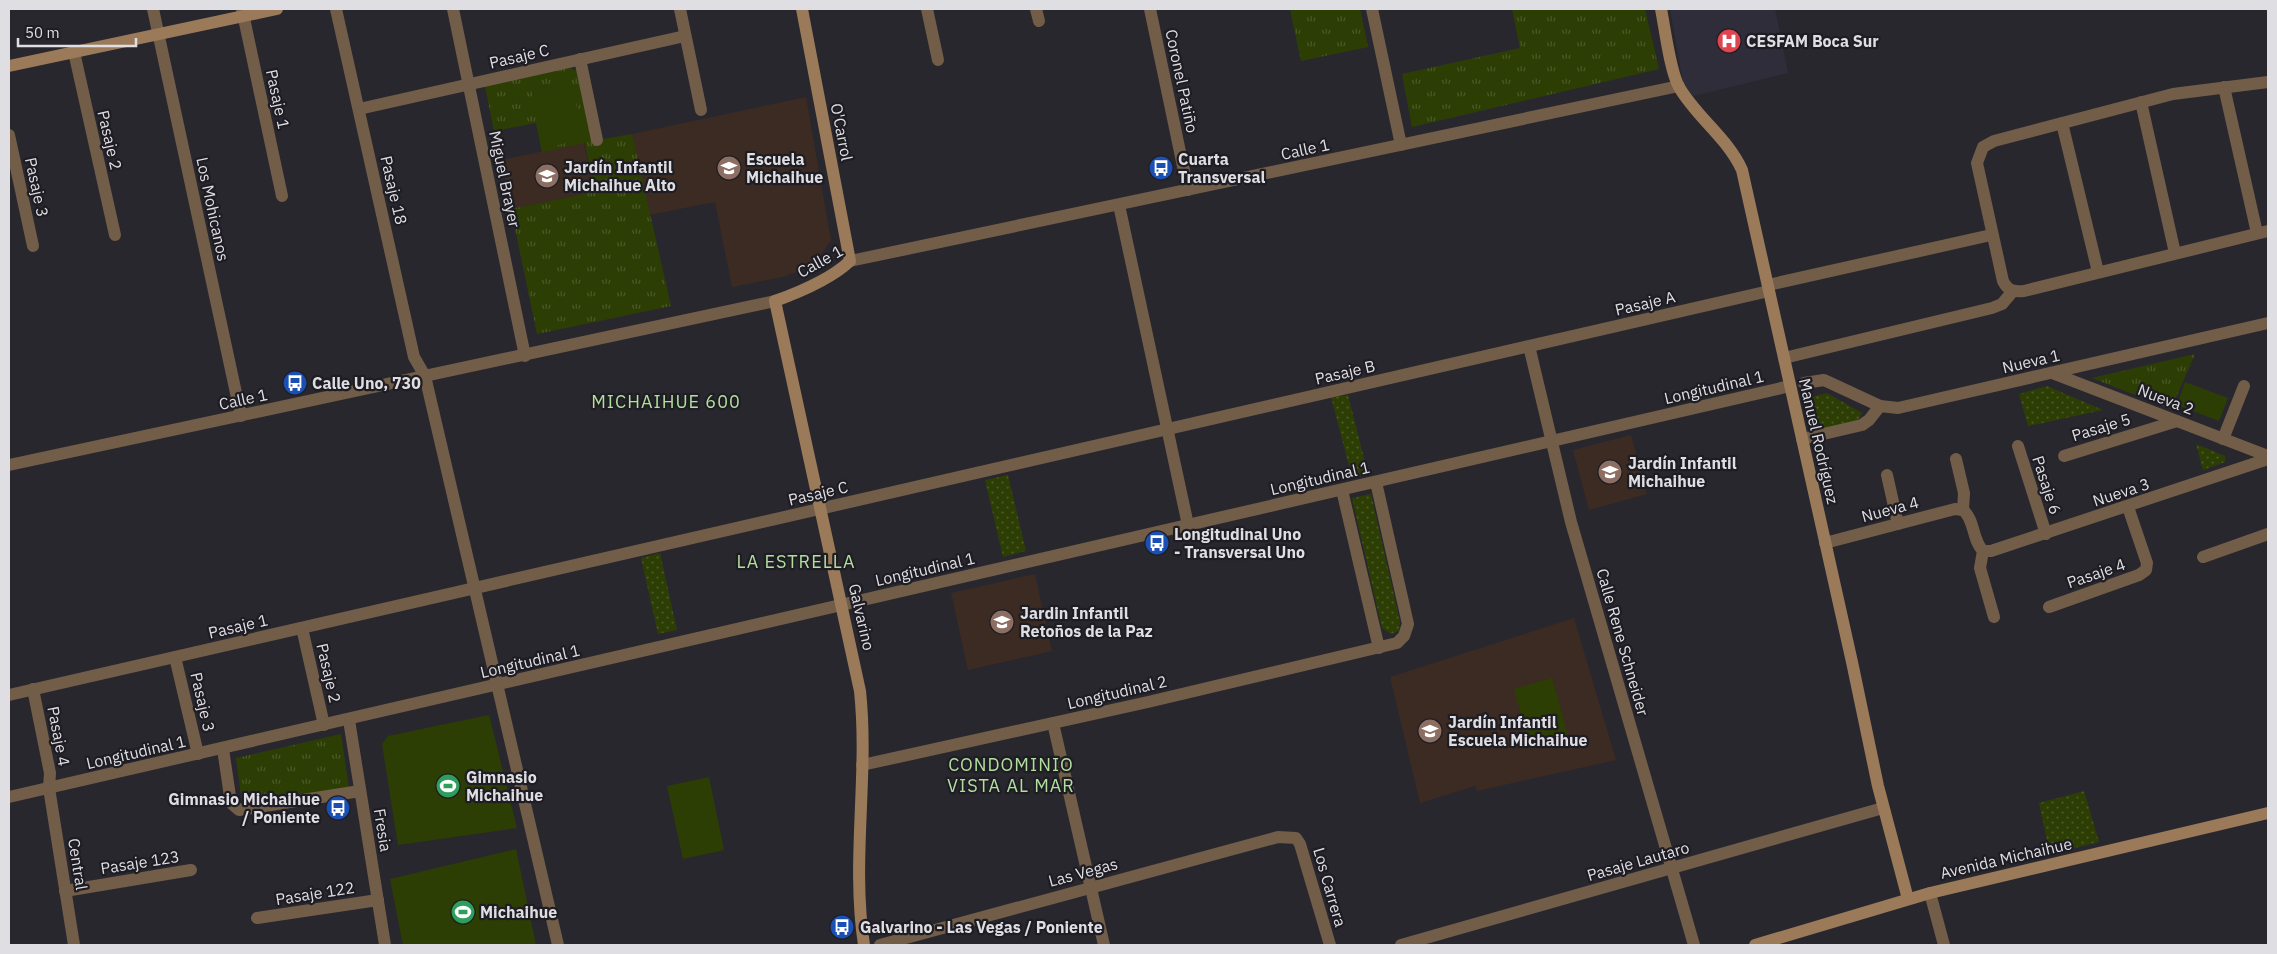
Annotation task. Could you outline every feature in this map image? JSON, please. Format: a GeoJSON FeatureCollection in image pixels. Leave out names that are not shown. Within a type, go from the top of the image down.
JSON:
{"type":"FeatureCollection","features":[{"type":"Feature","properties":{"kind":"street","name":"Los Mohicanos"},"geometry":{"type":"LineString","coordinates":[[153,9],[241,416]]}},
{"type":"Feature","properties":{"kind":"street"},"geometry":{"type":"LineString","coordinates":[[9,66],[158,34],[243,12],[277,9]]}},
{"type":"Feature","properties":{"kind":"street","name":"Pasaje 18"},"geometry":{"type":"LineString","coordinates":[[336,9],[414,357],[426,376],[558,945]]}},
{"type":"Feature","properties":{"kind":"street","name":"Miguel Brayer"},"geometry":{"type":"LineString","coordinates":[[453,9],[525,356]]}},
{"type":"Feature","properties":{"kind":"street"},"geometry":{"type":"LineString","coordinates":[[680,9],[700,110]]}},
{"type":"Feature","properties":{"kind":"street","name":"O'Carrol"},"geometry":{"type":"LineString","coordinates":[[802,9],[850,261]]}},
{"type":"Feature","properties":{"kind":"street"},"geometry":{"type":"LineString","coordinates":[[927,9],[938,60]]}},
{"type":"Feature","properties":{"kind":"street","name":"Coronel Patiño"},"geometry":{"type":"LineString","coordinates":[[1150,9],[1188,190]]}},
{"type":"Feature","properties":{"kind":"street"},"geometry":{"type":"LineString","coordinates":[[1372,9],[1401,145]]}},
{"type":"Feature","properties":{"kind":"street","name":"Manuel Rodríguez"},"geometry":{"type":"LineString","coordinates":[[1661,9],[1678,86],[1730,147],[1742,170],[1883,808],[1908,899]]}},
{"type":"Feature","properties":{"kind":"street","name":"Pasaje 1"},"geometry":{"type":"LineString","coordinates":[[243,12],[282,196]]}},
{"type":"Feature","properties":{"kind":"street","name":"Pasaje C"},"geometry":{"type":"LineString","coordinates":[[359,108],[685,36]]}},
{"type":"Feature","properties":{"kind":"street","name":"Pasaje 2"},"geometry":{"type":"LineString","coordinates":[[74,52],[115,234]]}},
{"type":"Feature","properties":{"kind":"street"},"geometry":{"type":"LineString","coordinates":[[580,59],[597,140]]}},
{"type":"Feature","properties":{"kind":"street"},"geometry":{"type":"LineString","coordinates":[[2224,87],[2263,232],[2024,292],[2013,291],[2006,286],[1991,235],[1977,163],[1979,153],[1983,148],[1994,141],[2141,102],[2198,90],[2224,87],[2268,82]]}},
{"type":"Feature","properties":{"kind":"street","name":"Calle 1"},"geometry":{"type":"LineString","coordinates":[[9,465],[776,301],[793,295],[850,261],[1678,86]]}},
{"type":"Feature","properties":{"kind":"street"},"geometry":{"type":"LineString","coordinates":[[2141,102],[2176,253]]}},
{"type":"Feature","properties":{"kind":"street"},"geometry":{"type":"LineString","coordinates":[[2062,123],[2098,272]]}},
{"type":"Feature","properties":{"kind":"street","name":"Pasaje 3"},"geometry":{"type":"LineString","coordinates":[[9,135],[33,246]]}},
{"type":"Feature","properties":{"kind":"street"},"geometry":{"type":"LineString","coordinates":[[1120,204],[1188,525]]}},
{"type":"Feature","properties":{"kind":"street","name":"Pasaje A"},"geometry":{"type":"LineString","coordinates":[[1529,346],[1991,235]]}},
{"type":"Feature","properties":{"kind":"street"},"geometry":{"type":"LineString","coordinates":[[1784,358],[1992,308],[2002,304],[2013,291]]}},
{"type":"Feature","properties":{"kind":"street","name":"Galvarino"},"geometry":{"type":"LineString","coordinates":[[776,301],[860,691],[863,724],[860,883],[864,945]]}},
{"type":"Feature","properties":{"kind":"street","name":"Nueva 1"},"geometry":{"type":"LineString","coordinates":[[1804,383],[1824,380],[1880,406],[1898,408],[2268,323]]}},
{"type":"Feature","properties":{"kind":"street","name":"Pasaje B"},"geometry":{"type":"LineString","coordinates":[[1168,429],[1529,346]]}},
{"type":"Feature","properties":{"kind":"street","name":"Calle Rene Schneider"},"geometry":{"type":"LineString","coordinates":[[1529,346],[1550,441],[1574,532],[1694,945]]}},
{"type":"Feature","properties":{"kind":"street","name":"Nueva 2"},"geometry":{"type":"LineString","coordinates":[[2052,373],[2223,438],[2268,458]]}},
{"type":"Feature","properties":{"kind":"street","name":"Longitudinal 1"},"geometry":{"type":"LineString","coordinates":[[9,797],[1790,386]]}},
{"type":"Feature","properties":{"kind":"street"},"geometry":{"type":"LineString","coordinates":[[2223,438],[2244,386]]}},
{"type":"Feature","properties":{"kind":"street"},"geometry":{"type":"LineString","coordinates":[[1802,439],[1862,425],[1870,420],[1880,406]]}},
{"type":"Feature","properties":{"kind":"street","name":"Pasaje 5"},"geometry":{"type":"LineString","coordinates":[[2064,456],[2177,421]]}},
{"type":"Feature","properties":{"kind":"street","name":"Pasaje C"},"geometry":{"type":"LineString","coordinates":[[476,588],[1168,429]]}},
{"type":"Feature","properties":{"kind":"street","name":"Pasaje 6"},"geometry":{"type":"LineString","coordinates":[[2018,446],[2046,534]]}},
{"type":"Feature","properties":{"kind":"street","name":"Nueva 3"},"geometry":{"type":"LineString","coordinates":[[1983,552],[1991,552],[2128,507],[2268,458]]}},
{"type":"Feature","properties":{"kind":"street"},"geometry":{"type":"LineString","coordinates":[[1956,459],[1964,494],[1963,510],[1968,515],[1978,546],[1983,552],[1980,568],[1994,617]]}},
{"type":"Feature","properties":{"kind":"street"},"geometry":{"type":"LineString","coordinates":[[1887,475],[1898,524]]}},
{"type":"Feature","properties":{"kind":"street","name":"Longitudinal 2"},"geometry":{"type":"LineString","coordinates":[[862,765],[1379,648],[1401,640],[1408,624],[1376,482]]}},
{"type":"Feature","properties":{"kind":"street"},"geometry":{"type":"LineString","coordinates":[[1342,490],[1379,648]]}},
{"type":"Feature","properties":{"kind":"street","name":"Pasaje 4"},"geometry":{"type":"LineString","coordinates":[[2050,607],[2139,575],[2146,570],[2147,564],[2128,507]]}},
{"type":"Feature","properties":{"kind":"street","name":"Nueva 4"},"geometry":{"type":"LineString","coordinates":[[1825,543],[1955,509],[1963,510]]}},
{"type":"Feature","properties":{"kind":"street"},"geometry":{"type":"LineString","coordinates":[[2203,557],[2268,534]]}},
{"type":"Feature","properties":{"kind":"street","name":"Pasaje 1"},"geometry":{"type":"LineString","coordinates":[[9,695],[476,588]]}},
{"type":"Feature","properties":{"kind":"street","name":"Pasaje 2"},"geometry":{"type":"LineString","coordinates":[[302,628],[324,725]]}},
{"type":"Feature","properties":{"kind":"street","name":"Pasaje 3"},"geometry":{"type":"LineString","coordinates":[[175,657],[198,754]]}},
{"type":"Feature","properties":{"kind":"street","name":"Pasaje 4"},"geometry":{"type":"LineString","coordinates":[[33,689],[50,773],[50,788]]}},
{"type":"Feature","properties":{"kind":"street","name":"Fresia"},"geometry":{"type":"LineString","coordinates":[[349,720],[385,945]]}},
{"type":"Feature","properties":{"kind":"street"},"geometry":{"type":"LineString","coordinates":[[1053,723],[1104,945]]}},
{"type":"Feature","properties":{"kind":"street"},"geometry":{"type":"LineString","coordinates":[[223,749],[231,803],[239,810],[360,791]]}},
{"type":"Feature","properties":{"kind":"street","name":"Central"},"geometry":{"type":"LineString","coordinates":[[50,788],[74,945]]}},
{"type":"Feature","properties":{"kind":"street","name":"Pasaje Lautaro"},"geometry":{"type":"LineString","coordinates":[[1401,945],[1883,808]]}},
{"type":"Feature","properties":{"kind":"street","name":"Avenida Michaihue"},"geometry":{"type":"LineString","coordinates":[[1755,945],[1930,893],[2268,814]]}},
{"type":"Feature","properties":{"kind":"street","name":"Las Vegas"},"geometry":{"type":"LineString","coordinates":[[880,945],[1278,836],[1296,838]]}},
{"type":"Feature","properties":{"kind":"street","name":"Los Carrera"},"geometry":{"type":"LineString","coordinates":[[1296,838],[1300,844],[1330,945]]}},
{"type":"Feature","properties":{"kind":"street","name":"Pasaje 123"},"geometry":{"type":"LineString","coordinates":[[66,891],[190,870]]}},
{"type":"Feature","properties":{"kind":"street"},"geometry":{"type":"LineString","coordinates":[[1930,893],[1944,945]]}},
{"type":"Feature","properties":{"kind":"street","name":"Pasaje 122"},"geometry":{"type":"LineString","coordinates":[[257,918],[378,900]]}},
{"type":"Feature","properties":{"kind":"shaded area","name":"CESFAM Boca Sur"},"geometry":{"type":"Polygon","coordinates":[[[1670,9],[1775,9],[1788,73],[1693,96],[1683,82],[1670,9]]]}},
{"type":"Feature","properties":{"kind":"shaded area","name":"Escuela Michaihue"},"geometry":{"type":"Polygon","coordinates":[[[806,97],[831,240],[813,266],[783,277],[732,287],[715,202],[649,215],[632,134],[806,97]]]}},
{"type":"Feature","properties":{"kind":"shaded area","name":"Jardín Infantil Michaihue Alto"},"geometry":{"type":"Polygon","coordinates":[[[584,143],[594,192],[511,209],[501,160],[584,143]]]}},
{"type":"Feature","properties":{"kind":"shaded area","name":"Jardín Infantil Michaihue"},"geometry":{"type":"Polygon","coordinates":[[[1631,435],[1647,494],[1589,510],[1573,450],[1631,435]]]}},
{"type":"Feature","properties":{"kind":"shaded area","name":"Jardin Infantil Retoños de la Paz"},"geometry":{"type":"Polygon","coordinates":[[[1035,574],[1052,651],[968,670],[951,593],[1035,574]]]}},
{"type":"Feature","properties":{"kind":"shaded area"},"geometry":{"type":"Polygon","coordinates":[[[1574,618],[1616,760],[1477,791],[1475,786],[1420,803],[1390,677],[1574,618]]]}},
{"type":"Feature","properties":{"kind":"green space"},"geometry":{"type":"Polygon","coordinates":[[[1290,9],[1360,9],[1368,47],[1301,61],[1290,9]]]}},
{"type":"Feature","properties":{"kind":"green space"},"geometry":{"type":"Polygon","coordinates":[[[1512,9],[1645,9],[1659,69],[1412,127],[1402,74],[1520,48],[1512,9]]]}},
{"type":"Feature","properties":{"kind":"green space"},"geometry":{"type":"Polygon","coordinates":[[[568,67],[577,71],[592,141],[632,134],[671,306],[537,334],[511,209],[594,192],[585,143],[542,152],[536,123],[494,131],[485,86],[568,67]]]}},
{"type":"Feature","properties":{"kind":"green space"},"geometry":{"type":"Polygon","coordinates":[[[571,81],[584,139],[544,148],[531,90],[571,81]]]}},
{"type":"Feature","properties":{"kind":"green space"},"geometry":{"type":"Polygon","coordinates":[[[2195,354],[2171,409],[2092,378],[2195,354]]]}},
{"type":"Feature","properties":{"kind":"green space"},"geometry":{"type":"Polygon","coordinates":[[[2185,382],[2228,398],[2219,421],[2177,405],[2185,382]]]}},
{"type":"Feature","properties":{"kind":"green space"},"geometry":{"type":"Polygon","coordinates":[[[2047,386],[2103,410],[2028,426],[2019,394],[2047,386]]]}},
{"type":"Feature","properties":{"kind":"green space"},"geometry":{"type":"Polygon","coordinates":[[[1827,393],[1862,413],[1859,420],[1812,432],[1804,399],[1827,393]]]}},
{"type":"Feature","properties":{"kind":"green space"},"geometry":{"type":"Polygon","coordinates":[[[1348,395],[1368,474],[1352,477],[1331,397],[1348,395]]]}},
{"type":"Feature","properties":{"kind":"green space"},"geometry":{"type":"Polygon","coordinates":[[[2196,444],[2225,456],[2225,462],[2203,470],[2196,444]]]}},
{"type":"Feature","properties":{"kind":"green space"},"geometry":{"type":"Polygon","coordinates":[[[1008,475],[1026,551],[1003,557],[985,480],[1008,475]]]}},
{"type":"Feature","properties":{"kind":"green space"},"geometry":{"type":"Polygon","coordinates":[[[1371,494],[1400,622],[1399,631],[1391,634],[1382,628],[1352,498],[1371,494]]]}},
{"type":"Feature","properties":{"kind":"green space"},"geometry":{"type":"Polygon","coordinates":[[[660,553],[677,630],[658,634],[641,558],[660,553]]]}},
{"type":"Feature","properties":{"kind":"green space"},"geometry":{"type":"Polygon","coordinates":[[[1552,678],[1569,739],[1531,749],[1514,689],[1552,678]]]}},
{"type":"Feature","properties":{"kind":"green space","name":"Gimnasio Michaihue"},"geometry":{"type":"Polygon","coordinates":[[[489,715],[517,828],[398,845],[382,744],[388,736],[489,715]]]}},
{"type":"Feature","properties":{"kind":"green space"},"geometry":{"type":"Polygon","coordinates":[[[341,734],[349,788],[242,803],[236,758],[341,734]]]}},
{"type":"Feature","properties":{"kind":"green space"},"geometry":{"type":"Polygon","coordinates":[[[709,777],[724,850],[683,859],[667,786],[709,777]]]}},
{"type":"Feature","properties":{"kind":"green space"},"geometry":{"type":"Polygon","coordinates":[[[2084,791],[2099,842],[2050,854],[2039,803],[2084,791]]]}},
{"type":"Feature","properties":{"kind":"green space","name":"Michaihue"},"geometry":{"type":"Polygon","coordinates":[[[516,849],[536,945],[403,945],[390,879],[516,849]]]}},
{"type":"Feature","properties":{"kind":"place","name":"CESFAM Boca Sur"},"geometry":{"type":"Point","coordinates":[1729,41]}},
{"type":"Feature","properties":{"kind":"place","name":"Escuela Michaihue"},"geometry":{"type":"Point","coordinates":[729,168]}},
{"type":"Feature","properties":{"kind":"place","name":"Cuarta Transversal"},"geometry":{"type":"Point","coordinates":[1161,168]}},
{"type":"Feature","properties":{"kind":"place","name":"Jardín Infantil Michaihue Alto"},"geometry":{"type":"Point","coordinates":[547,176]}},
{"type":"Feature","properties":{"kind":"place","name":"Calle Uno, 730"},"geometry":{"type":"Point","coordinates":[295,383]}},
{"type":"Feature","properties":{"kind":"place","name":"Jardín Infantil Michaihue"},"geometry":{"type":"Point","coordinates":[1610,472]}},
{"type":"Feature","properties":{"kind":"place","name":"Longitudinal Uno - Transversal Uno"},"geometry":{"type":"Point","coordinates":[1157,543]}},
{"type":"Feature","properties":{"kind":"place","name":"Jardin Infantil Retoños de la Paz"},"geometry":{"type":"Point","coordinates":[1002,622]}},
{"type":"Feature","properties":{"kind":"place","name":"Jardín Infantil Escuela Michaihue"},"geometry":{"type":"Point","coordinates":[1430,731]}},
{"type":"Feature","properties":{"kind":"place","name":"Gimnasio Michaihue"},"geometry":{"type":"Point","coordinates":[448,786]}},
{"type":"Feature","properties":{"kind":"place","name":"Gimnasio Michaihue / Poniente"},"geometry":{"type":"Point","coordinates":[338,808]}},
{"type":"Feature","properties":{"kind":"place","name":"Michaihue"},"geometry":{"type":"Point","coordinates":[463,912]}},
{"type":"Feature","properties":{"kind":"place","name":"Galvarino - Las Vegas / Poniente"},"geometry":{"type":"Point","coordinates":[842,927]}},
{"type":"Feature","properties":{"kind":"district","name":"MICHAIHUE 600"},"geometry":{"type":"Point","coordinates":[666,401]}},
{"type":"Feature","properties":{"kind":"district","name":"LA ESTRELLA"},"geometry":{"type":"Point","coordinates":[796,561]}},
{"type":"Feature","properties":{"kind":"district","name":"CONDOMINIO VISTA AL MAR"},"geometry":{"type":"Point","coordinates":[1011,774]}}]}
